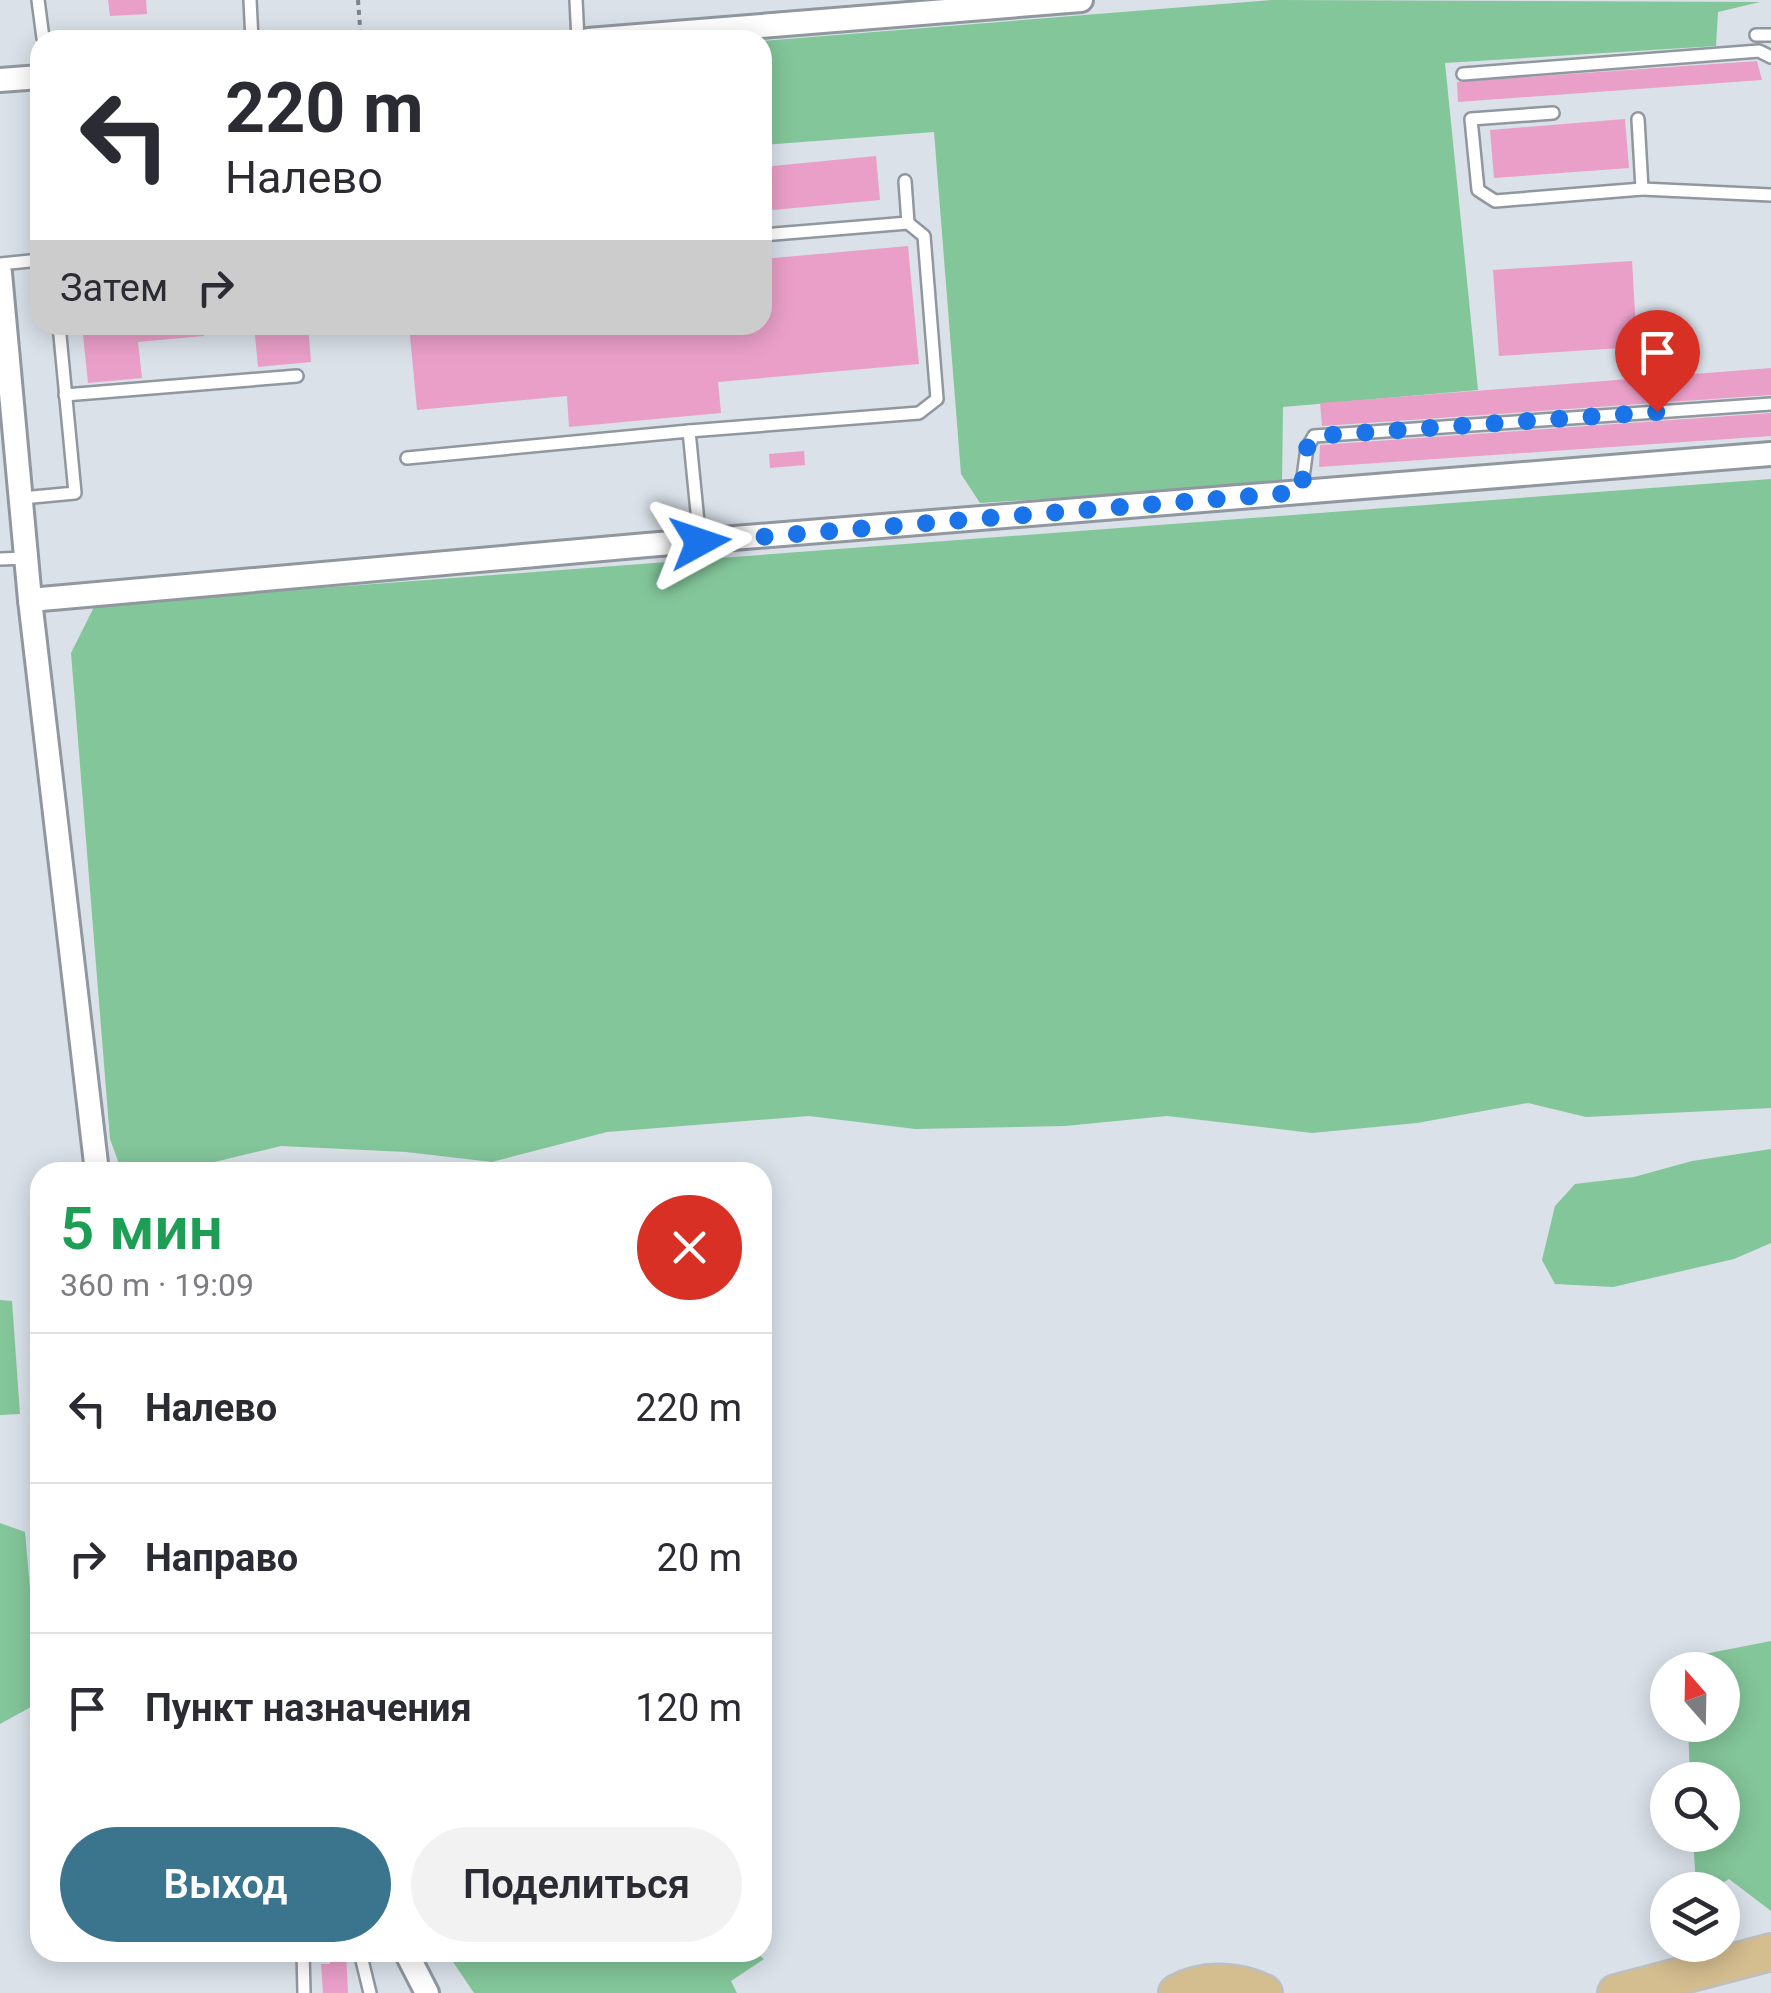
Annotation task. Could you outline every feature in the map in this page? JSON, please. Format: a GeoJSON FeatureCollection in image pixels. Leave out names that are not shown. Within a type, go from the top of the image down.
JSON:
{"type":"FeatureCollection","features":[{"type":"Feature","properties":{"kind":"main road"},"geometry":{"type":"LineString","coordinates":[[1616,1993],[1771,1952]]}},
{"type":"Feature","properties":{"kind":"main road"},"geometry":{"type":"LineString","coordinates":[[1177,1993],[1208,1983],[1235,1983],[1264,1993]]}},
{"type":"Feature","properties":{"kind":"street"},"geometry":{"type":"LineString","coordinates":[[708,30],[1081,0]]}},
{"type":"Feature","properties":{"kind":"street"},"geometry":{"type":"LineString","coordinates":[[0,80],[30,78]]}},
{"type":"Feature","properties":{"kind":"street"},"geometry":{"type":"LineString","coordinates":[[0,272],[4,352],[30,600],[96,1162]]}},
{"type":"Feature","properties":{"kind":"street"},"geometry":{"type":"LineString","coordinates":[[30,600],[1771,454]]}},
{"type":"Feature","properties":{"kind":"street"},"geometry":{"type":"LineString","coordinates":[[410,1962],[423,1990]]}},
{"type":"Feature","properties":{"kind":"lane"},"geometry":{"type":"LineString","coordinates":[[38,0],[42,30]]}},
{"type":"Feature","properties":{"kind":"lane"},"geometry":{"type":"LineString","coordinates":[[250,0],[252,30]]}},
{"type":"Feature","properties":{"kind":"lane"},"geometry":{"type":"LineString","coordinates":[[576,0],[578,30]]}},
{"type":"Feature","properties":{"kind":"lane"},"geometry":{"type":"LineString","coordinates":[[1756,36],[1771,35]]}},
{"type":"Feature","properties":{"kind":"lane"},"geometry":{"type":"LineString","coordinates":[[1463,74],[1758,50],[1771,57]]}},
{"type":"Feature","properties":{"kind":"lane"},"geometry":{"type":"LineString","coordinates":[[1553,114],[1471,119],[1478,190],[1495,201],[1642,188],[1771,195]]}},
{"type":"Feature","properties":{"kind":"lane"},"geometry":{"type":"LineString","coordinates":[[1638,119],[1642,188]]}},
{"type":"Feature","properties":{"kind":"lane"},"geometry":{"type":"LineString","coordinates":[[407,458],[689,430],[919,413],[937,399],[924,236],[908,222],[904,181]]}},
{"type":"Feature","properties":{"kind":"lane"},"geometry":{"type":"LineString","coordinates":[[772,234],[908,222]]}},
{"type":"Feature","properties":{"kind":"lane"},"geometry":{"type":"LineString","coordinates":[[0,264],[30,261]]}},
{"type":"Feature","properties":{"kind":"lane"},"geometry":{"type":"LineString","coordinates":[[22,498],[75,493],[60,335]]}},
{"type":"Feature","properties":{"kind":"lane"},"geometry":{"type":"LineString","coordinates":[[66,394],[297,376]]}},
{"type":"Feature","properties":{"kind":"lane"},"geometry":{"type":"LineString","coordinates":[[1301,492],[1307,448],[1314,436],[1771,404]]}},
{"type":"Feature","properties":{"kind":"lane"},"geometry":{"type":"LineString","coordinates":[[689,430],[700,542]]}},
{"type":"Feature","properties":{"kind":"lane"},"geometry":{"type":"LineString","coordinates":[[0,559],[27,558]]}},
{"type":"Feature","properties":{"kind":"lane"},"geometry":{"type":"LineString","coordinates":[[303,1962],[304,1993]]}},
{"type":"Feature","properties":{"kind":"lane"},"geometry":{"type":"LineString","coordinates":[[362,1962],[370,1993]]}},
{"type":"Feature","properties":{"kind":"path"},"geometry":{"type":"LineString","coordinates":[[358,0],[360,30]]}},
{"type":"Feature","properties":{"kind":"green space"},"geometry":{"type":"Polygon","coordinates":[[[1272,0],[1760,2],[1718,12],[1716,46],[1445,63],[1478,390],[1283,407],[1282,484],[980,503],[961,474],[934,132],[772,144],[772,40],[1272,0]]]}},
{"type":"Feature","properties":{"kind":"green space"},"geometry":{"type":"Polygon","coordinates":[[[1771,479],[1771,1108],[1586,1117],[1528,1103],[1417,1123],[1312,1133],[1167,1116],[1065,1126],[915,1129],[809,1116],[607,1132],[492,1162],[406,1152],[281,1146],[215,1162],[118,1162],[110,1139],[71,653],[95,605],[1771,479]]]}},
{"type":"Feature","properties":{"kind":"green space"},"geometry":{"type":"Polygon","coordinates":[[[1771,1149],[1771,1243],[1734,1259],[1613,1287],[1555,1284],[1542,1260],[1555,1206],[1575,1184],[1634,1177],[1692,1161],[1771,1149]]]}},
{"type":"Feature","properties":{"kind":"green space"},"geometry":{"type":"Polygon","coordinates":[[[0,1300],[12,1301],[20,1414],[0,1415],[0,1300]]]}},
{"type":"Feature","properties":{"kind":"green space"},"geometry":{"type":"Polygon","coordinates":[[[0,1523],[25,1532],[30,1589],[30,1708],[0,1724],[0,1523]]]}},
{"type":"Feature","properties":{"kind":"green space"},"geometry":{"type":"Polygon","coordinates":[[[1771,1641],[1771,1911],[1740,1887],[1740,1872],[1695,1872],[1694,1852],[1740,1852],[1740,1762],[1689,1762],[1689,1742],[1740,1742],[1740,1652],[1715,1652],[1771,1641]]]}},
{"type":"Feature","properties":{"kind":"green space"},"geometry":{"type":"Polygon","coordinates":[[[453,1962],[760,1962],[731,1981],[737,1993],[474,1993],[453,1962]]]}},
{"type":"Feature","properties":{"kind":"building"},"geometry":{"type":"Polygon","coordinates":[[[108,0],[146,0],[147,14],[110,16],[108,0]]]}},
{"type":"Feature","properties":{"kind":"building"},"geometry":{"type":"Polygon","coordinates":[[[1757,61],[1762,80],[1458,102],[1457,82],[1757,61]]]}},
{"type":"Feature","properties":{"kind":"building"},"geometry":{"type":"Polygon","coordinates":[[[1625,119],[1629,168],[1494,178],[1490,130],[1625,119]]]}},
{"type":"Feature","properties":{"kind":"building"},"geometry":{"type":"Polygon","coordinates":[[[876,156],[880,200],[772,210],[772,166],[876,156]]]}},
{"type":"Feature","properties":{"kind":"building"},"geometry":{"type":"Polygon","coordinates":[[[908,246],[919,364],[718,382],[721,413],[569,427],[567,396],[417,410],[410,335],[772,335],[772,258],[908,246]]]}},
{"type":"Feature","properties":{"kind":"building"},"geometry":{"type":"Polygon","coordinates":[[[1632,261],[1637,347],[1499,356],[1493,270],[1632,261]]]}},
{"type":"Feature","properties":{"kind":"building"},"geometry":{"type":"Polygon","coordinates":[[[83,335],[204,335],[138,342],[142,378],[88,383],[83,335]]]}},
{"type":"Feature","properties":{"kind":"building"},"geometry":{"type":"Polygon","coordinates":[[[255,335],[309,335],[311,362],[258,367],[255,335]]]}},
{"type":"Feature","properties":{"kind":"building"},"geometry":{"type":"Polygon","coordinates":[[[1771,368],[1771,395],[1322,426],[1320,403],[1771,368]]]}},
{"type":"Feature","properties":{"kind":"building"},"geometry":{"type":"Polygon","coordinates":[[[1771,413],[1771,436],[1319,467],[1320,445],[1771,413]]]}},
{"type":"Feature","properties":{"kind":"building"},"geometry":{"type":"Polygon","coordinates":[[[804,451],[805,465],[770,468],[769,454],[804,451]]]}},
{"type":"Feature","properties":{"kind":"building"},"geometry":{"type":"Polygon","coordinates":[[[346,1962],[348,1993],[323,1993],[321,1964],[346,1962]]]}},
{"type":"Feature","properties":{"kind":"route"},"geometry":{"type":"LineString","coordinates":[[700,542],[1301,492],[1307,448],[1314,436],[1657,412]]}}]}
